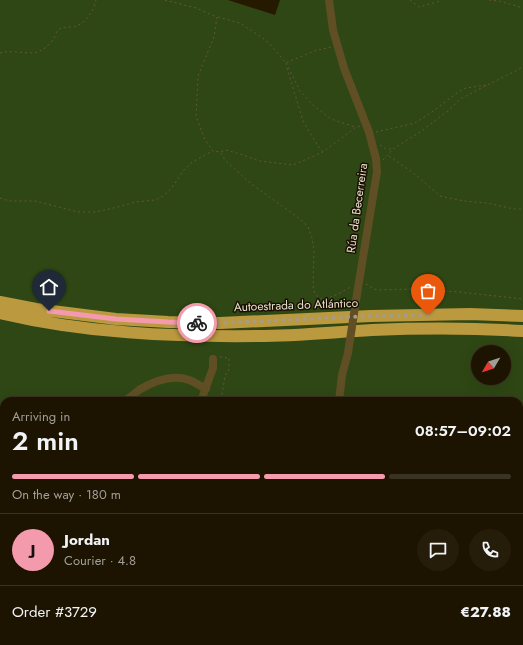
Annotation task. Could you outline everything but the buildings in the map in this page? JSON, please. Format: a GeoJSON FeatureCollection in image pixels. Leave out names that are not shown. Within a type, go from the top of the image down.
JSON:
{"type":"FeatureCollection","features":[{"type":"Feature","properties":{"kind":"highway","name":"Autoestrada do Atlántico"},"geometry":{"type":"LineString","coordinates":[[0,302],[36,309],[116,319],[168,322],[220,323],[371,316],[470,314],[523,316]]}},
{"type":"Feature","properties":{"kind":"highway"},"geometry":{"type":"LineString","coordinates":[[0,313],[54,324],[101,330],[168,335],[259,336],[443,328],[489,329],[523,332]]}},
{"type":"Feature","properties":{"kind":"street","name":"Rúa da Becerreira"},"geometry":{"type":"LineString","coordinates":[[329,0],[333,30],[337,45],[344,68],[369,132],[376,159],[377,172],[348,353],[342,375],[340,397]]}},
{"type":"Feature","properties":{"kind":"street"},"geometry":{"type":"LineString","coordinates":[[202,397],[213,368],[213,359]]}},
{"type":"Feature","properties":{"kind":"street"},"geometry":{"type":"LineString","coordinates":[[131,397],[140,390],[166,378],[177,377],[188,380],[206,389]]}},
{"type":"Feature","properties":{"kind":"path"},"geometry":{"type":"LineString","coordinates":[[0,53],[7,51],[32,53],[40,51],[54,39],[58,30],[75,26],[85,21],[92,11],[96,0]]}},
{"type":"Feature","properties":{"kind":"path"},"geometry":{"type":"LineString","coordinates":[[165,0],[196,8],[217,17],[240,23],[261,36],[269,43],[286,64],[300,91],[313,105],[331,119],[369,132],[378,132],[415,123],[466,88],[487,85]]}},
{"type":"Feature","properties":{"kind":"path"},"geometry":{"type":"LineString","coordinates":[[410,0],[419,6],[441,0]]}},
{"type":"Feature","properties":{"kind":"path"},"geometry":{"type":"LineString","coordinates":[[489,0],[499,1],[523,8]]}},
{"type":"Feature","properties":{"kind":"path"},"geometry":{"type":"LineString","coordinates":[[217,17],[214,37],[198,76],[196,116],[205,140],[213,150],[220,152],[226,150],[260,161],[292,165],[323,152],[356,127]]}},
{"type":"Feature","properties":{"kind":"path"},"geometry":{"type":"LineString","coordinates":[[286,64],[314,51],[337,45]]}},
{"type":"Feature","properties":{"kind":"path"},"geometry":{"type":"LineString","coordinates":[[286,64],[303,121],[323,152]]}},
{"type":"Feature","properties":{"kind":"path"},"geometry":{"type":"LineString","coordinates":[[376,166],[393,149],[423,130],[449,110],[460,99],[523,66]]}},
{"type":"Feature","properties":{"kind":"path"},"geometry":{"type":"LineString","coordinates":[[369,132],[386,149],[393,149]]}},
{"type":"Feature","properties":{"kind":"path"},"geometry":{"type":"LineString","coordinates":[[0,198],[9,201],[35,201],[78,212],[96,212],[135,202],[155,200],[164,196],[171,189],[184,170],[191,163],[213,150]]}},
{"type":"Feature","properties":{"kind":"path"},"geometry":{"type":"LineString","coordinates":[[220,152],[225,160],[250,183],[300,219],[308,228],[312,238],[314,250],[313,286],[315,294],[321,298],[337,295],[359,279],[374,289],[379,290],[415,289],[523,299]]}},
{"type":"Feature","properties":{"kind":"path"},"geometry":{"type":"LineString","coordinates":[[388,155],[416,175],[440,196],[464,201],[487,203],[514,209],[523,209]]}},
{"type":"Feature","properties":{"kind":"path"},"geometry":{"type":"LineString","coordinates":[[213,359],[216,357],[229,358],[229,369],[225,376],[222,397]]}},
{"type":"Feature","properties":{"kind":"green space"},"geometry":{"type":"Polygon","coordinates":[[[0,0],[228,0],[275,15],[280,0],[523,0],[523,397],[0,397],[0,0]]]}},
{"type":"Feature","properties":{"kind":"way so far"},"geometry":{"type":"LineString","coordinates":[[197,323],[428,315]]}},
{"type":"Feature","properties":{"kind":"route"},"geometry":{"type":"LineString","coordinates":[[49,311],[116,319],[197,323]]}}]}
